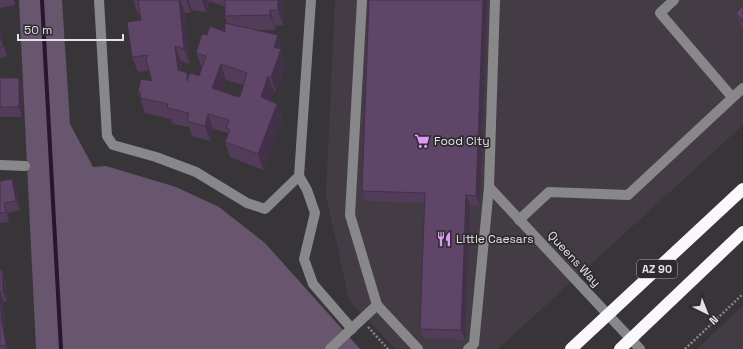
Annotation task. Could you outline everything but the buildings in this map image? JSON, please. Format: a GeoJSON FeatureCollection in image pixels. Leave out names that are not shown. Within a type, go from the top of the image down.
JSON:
{"type":"FeatureCollection","features":[{"type":"Feature","properties":{"kind":"highway","name":"AZ 90"},"geometry":{"type":"LineString","coordinates":[[571,349],[743,189]]}},
{"type":"Feature","properties":{"kind":"highway","name":"AZ 90"},"geometry":{"type":"LineString","coordinates":[[620,349],[743,232]]}},
{"type":"Feature","properties":{"kind":"street"},"geometry":{"type":"LineString","coordinates":[[98,0],[107,136],[113,145],[196,172],[247,203],[265,209],[299,176]]}},
{"type":"Feature","properties":{"kind":"street"},"geometry":{"type":"LineString","coordinates":[[311,0],[299,176],[307,190],[315,213],[304,259],[313,284],[352,329]]}},
{"type":"Feature","properties":{"kind":"street"},"geometry":{"type":"LineString","coordinates":[[362,0],[350,215],[377,305],[418,349]]}},
{"type":"Feature","properties":{"kind":"street"},"geometry":{"type":"LineString","coordinates":[[468,349],[474,344],[489,187],[495,0]]}},
{"type":"Feature","properties":{"kind":"street"},"geometry":{"type":"LineString","coordinates":[[674,0],[660,13],[732,97]]}},
{"type":"Feature","properties":{"kind":"street"},"geometry":{"type":"LineString","coordinates":[[520,220],[549,192],[628,195],[743,88]]}},
{"type":"Feature","properties":{"kind":"street"},"geometry":{"type":"LineString","coordinates":[[0,165],[25,166]]}},
{"type":"Feature","properties":{"kind":"street","name":"Queens Way"},"geometry":{"type":"LineString","coordinates":[[489,187],[640,349]]}},
{"type":"Feature","properties":{"kind":"street"},"geometry":{"type":"LineString","coordinates":[[330,349],[377,305]]}},
{"type":"Feature","properties":{"kind":"path"},"geometry":{"type":"LineString","coordinates":[[685,349],[743,294]]}},
{"type":"Feature","properties":{"kind":"path"},"geometry":{"type":"LineString","coordinates":[[361,321],[388,349]]}},
{"type":"Feature","properties":{"kind":"shaded area"},"geometry":{"type":"Polygon","coordinates":[[[19,0],[62,0],[70,124],[93,167],[106,166],[176,187],[219,207],[265,243],[360,349],[36,349],[19,0]]]}},
{"type":"Feature","properties":{"kind":"shaded area"},"geometry":{"type":"Polygon","coordinates":[[[335,0],[743,0],[743,125],[498,349],[395,349],[349,300],[326,195],[335,0]]]}},
{"type":"Feature","properties":{"kind":"shaded area"},"geometry":{"type":"Polygon","coordinates":[[[743,306],[743,349],[697,349],[743,306]]]}},
{"type":"Feature","properties":{"kind":"waterway"},"geometry":{"type":"LineString","coordinates":[[42,0],[61,349]]}},
{"type":"Feature","properties":{"kind":"place","name":"Food City"},"geometry":{"type":"Point","coordinates":[422,141]}},
{"type":"Feature","properties":{"kind":"place","name":"Little Caesars"},"geometry":{"type":"Point","coordinates":[444,239]}}]}
